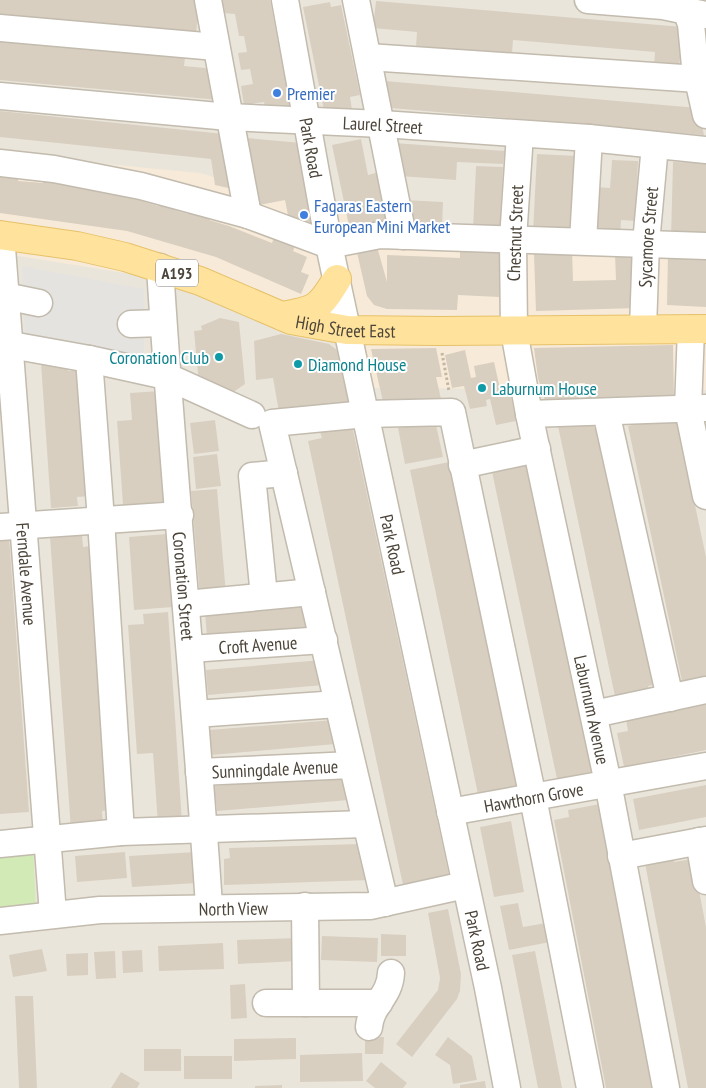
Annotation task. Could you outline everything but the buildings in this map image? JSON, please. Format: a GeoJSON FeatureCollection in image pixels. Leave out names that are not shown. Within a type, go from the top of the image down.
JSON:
{"type":"FeatureCollection","features":[{"type":"Feature","properties":{"kind":"main road","name":"High Street East"},"geometry":{"type":"LineString","coordinates":[[0,235],[78,246],[160,267],[200,281],[281,316],[316,326],[347,330],[438,332],[699,329]]}},
{"type":"Feature","properties":{"kind":"main road"},"geometry":{"type":"LineString","coordinates":[[281,316],[304,312],[319,306],[336,279]]}},
{"type":"Feature","properties":{"kind":"street"},"geometry":{"type":"LineString","coordinates":[[208,0],[248,215]]}},
{"type":"Feature","properties":{"kind":"street","name":"Park Road"},"geometry":{"type":"LineString","coordinates":[[285,0],[329,245],[507,1088]]}},
{"type":"Feature","properties":{"kind":"street"},"geometry":{"type":"LineString","coordinates":[[356,0],[404,236]]}},
{"type":"Feature","properties":{"kind":"street"},"geometry":{"type":"LineString","coordinates":[[588,0],[691,8],[694,56],[706,115]]}},
{"type":"Feature","properties":{"kind":"street"},"geometry":{"type":"LineString","coordinates":[[0,28],[216,47]]}},
{"type":"Feature","properties":{"kind":"street"},"geometry":{"type":"LineString","coordinates":[[368,57],[698,79]]}},
{"type":"Feature","properties":{"kind":"street","name":"Laurel Street"},"geometry":{"type":"LineString","coordinates":[[0,96],[229,117],[382,124],[589,138],[706,150]]}},
{"type":"Feature","properties":{"kind":"street","name":"Chestnut Street"},"geometry":{"type":"LineString","coordinates":[[514,331],[513,239],[520,134]]}},
{"type":"Feature","properties":{"kind":"street"},"geometry":{"type":"LineString","coordinates":[[583,241],[589,138]]}},
{"type":"Feature","properties":{"kind":"street","name":"Sycamore Street"},"geometry":{"type":"LineString","coordinates":[[643,329],[646,243],[655,145]]}},
{"type":"Feature","properties":{"kind":"street"},"geometry":{"type":"LineString","coordinates":[[0,163],[98,176],[248,215],[329,245],[380,235],[706,246]]}},
{"type":"Feature","properties":{"kind":"street","name":"Ferndale Avenue"},"geometry":{"type":"LineString","coordinates":[[0,235],[5,296],[4,343],[11,526],[47,840],[52,914]]}},
{"type":"Feature","properties":{"kind":"street","name":"Coronation Street"},"geometry":{"type":"LineString","coordinates":[[160,267],[166,376],[180,515],[204,828],[208,906]]}},
{"type":"Feature","properties":{"kind":"street"},"geometry":{"type":"LineString","coordinates":[[5,296],[39,303]]}},
{"type":"Feature","properties":{"kind":"street"},"geometry":{"type":"LineString","coordinates":[[131,324],[163,323]]}},
{"type":"Feature","properties":{"kind":"street"},"geometry":{"type":"LineString","coordinates":[[699,329],[697,409],[706,496]]}},
{"type":"Feature","properties":{"kind":"street","name":"Laburnum Avenue"},"geometry":{"type":"LineString","coordinates":[[514,331],[536,449],[608,783],[666,1088]]}},
{"type":"Feature","properties":{"kind":"street"},"geometry":{"type":"LineString","coordinates":[[4,343],[166,376],[252,415]]}},
{"type":"Feature","properties":{"kind":"street"},"geometry":{"type":"LineString","coordinates":[[89,359],[121,832]]}},
{"type":"Feature","properties":{"kind":"street"},"geometry":{"type":"LineString","coordinates":[[529,414],[697,409]]}},
{"type":"Feature","properties":{"kind":"street"},"geometry":{"type":"LineString","coordinates":[[385,902],[365,824],[324,640],[272,423],[366,414],[452,412],[533,798],[590,1088]]}},
{"type":"Feature","properties":{"kind":"street"},"geometry":{"type":"LineString","coordinates":[[606,412],[670,698]]}},
{"type":"Feature","properties":{"kind":"street"},"geometry":{"type":"LineString","coordinates":[[462,465],[536,449]]}},
{"type":"Feature","properties":{"kind":"street"},"geometry":{"type":"LineString","coordinates":[[264,596],[252,476],[284,473]]}},
{"type":"Feature","properties":{"kind":"street"},"geometry":{"type":"LineString","coordinates":[[11,526],[180,515]]}},
{"type":"Feature","properties":{"kind":"street"},"geometry":{"type":"LineString","coordinates":[[186,604],[312,592]]}},
{"type":"Feature","properties":{"kind":"street","name":"Croft Avenue"},"geometry":{"type":"LineString","coordinates":[[190,649],[324,640]]}},
{"type":"Feature","properties":{"kind":"street"},"geometry":{"type":"LineString","coordinates":[[594,714],[706,690]]}},
{"type":"Feature","properties":{"kind":"street"},"geometry":{"type":"LineString","coordinates":[[195,714],[338,704]]}},
{"type":"Feature","properties":{"kind":"street","name":"Sunningdale Avenue"},"geometry":{"type":"LineString","coordinates":[[199,772],[352,765]]}},
{"type":"Feature","properties":{"kind":"street","name":"Hawthorn Grove"},"geometry":{"type":"LineString","coordinates":[[450,812],[706,766]]}},
{"type":"Feature","properties":{"kind":"street"},"geometry":{"type":"LineString","coordinates":[[0,844],[121,832],[365,824]]}},
{"type":"Feature","properties":{"kind":"street"},"geometry":{"type":"LineString","coordinates":[[621,856],[702,840],[706,881]]}},
{"type":"Feature","properties":{"kind":"street","name":"North View"},"geometry":{"type":"LineString","coordinates":[[0,921],[100,910],[208,906],[370,906],[465,885]]}},
{"type":"Feature","properties":{"kind":"street"},"geometry":{"type":"LineString","coordinates":[[305,906],[306,1003]]}},
{"type":"Feature","properties":{"kind":"street"},"geometry":{"type":"LineString","coordinates":[[369,1027],[370,1017],[390,985],[391,974]]}},
{"type":"Feature","properties":{"kind":"street"},"geometry":{"type":"LineString","coordinates":[[266,1003],[379,1003]]}},
{"type":"Feature","properties":{"kind":"path"},"geometry":{"type":"LineString","coordinates":[[438,332],[452,412]]}},
{"type":"Feature","properties":{"kind":"shaded area"},"geometry":{"type":"Polygon","coordinates":[[[0,0],[706,0],[706,1088],[0,1088],[0,0]]]}},
{"type":"Feature","properties":{"kind":"shaded area"},"geometry":{"type":"Polygon","coordinates":[[[0,154],[200,173],[336,213],[706,253],[706,390],[373,388],[363,344],[174,281],[0,253],[0,154]]]}},
{"type":"Feature","properties":{"kind":"shaded area"},"geometry":{"type":"Polygon","coordinates":[[[22,266],[144,289],[144,365],[25,340],[22,266]]]}},
{"type":"Feature","properties":{"kind":"green space"},"geometry":{"type":"Polygon","coordinates":[[[33,846],[36,908],[0,912],[0,849],[33,846]]]}},
{"type":"Feature","properties":{"kind":"place","name":"Premier"},"geometry":{"type":"Point","coordinates":[277,93]}},
{"type":"Feature","properties":{"kind":"place","name":"Fagaras Eastern European Mini Market"},"geometry":{"type":"Point","coordinates":[304,215]}},
{"type":"Feature","properties":{"kind":"place","name":"Coronation Club"},"geometry":{"type":"Point","coordinates":[219,357]}},
{"type":"Feature","properties":{"kind":"place","name":"Diamond House"},"geometry":{"type":"Point","coordinates":[298,364]}},
{"type":"Feature","properties":{"kind":"place","name":"Laburnum House"},"geometry":{"type":"Point","coordinates":[482,388]}}]}
